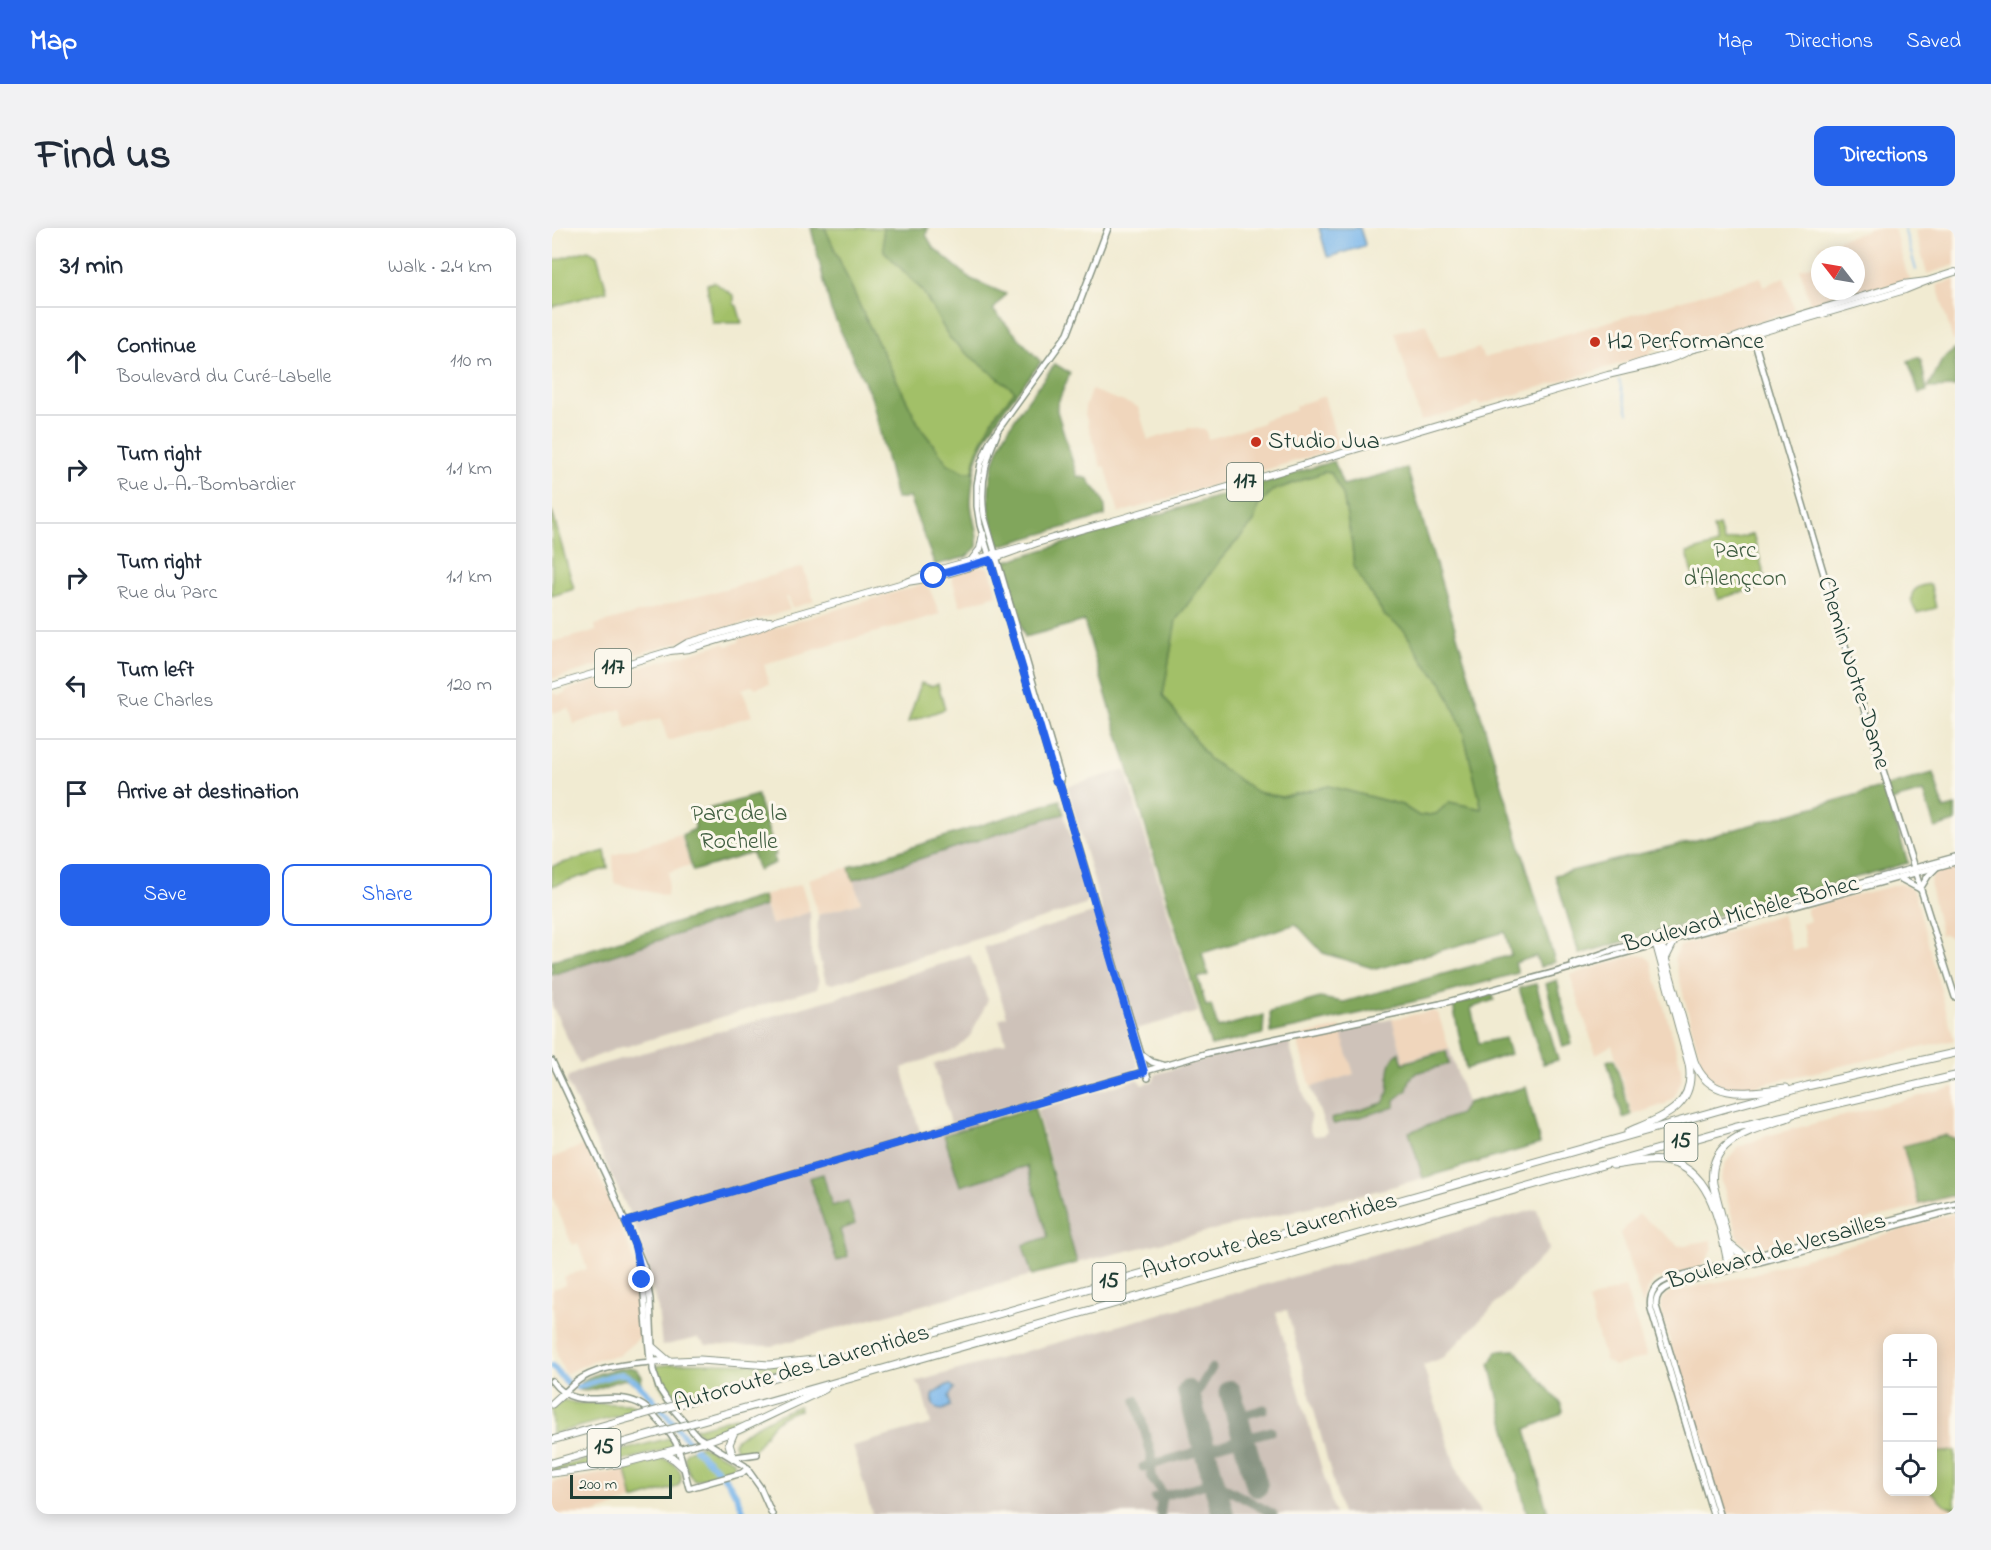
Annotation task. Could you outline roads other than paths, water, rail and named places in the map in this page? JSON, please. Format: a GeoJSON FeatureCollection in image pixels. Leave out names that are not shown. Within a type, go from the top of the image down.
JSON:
{"type":"FeatureCollection","features":[{"type":"Feature","properties":{"kind":"highway"},"geometry":{"type":"LineString","coordinates":[[1666,957],[1675,939]]}},
{"type":"Feature","properties":{"kind":"highway"},"geometry":{"type":"LineString","coordinates":[[1658,941],[1666,957],[1694,1061],[1705,1079],[1716,1087],[1735,1092],[1807,1086]]}},
{"type":"Feature","properties":{"kind":"highway"},"geometry":{"type":"LineString","coordinates":[[1607,1141],[1668,1114],[1682,1101],[1689,1084],[1689,1064],[1658,941]]}},
{"type":"Feature","properties":{"kind":"highway","name":"Autoroute des Laurentides"},"geometry":{"type":"LineString","coordinates":[[552,1440],[1607,1141],[1807,1086],[1955,1053]]}},
{"type":"Feature","properties":{"kind":"highway","name":"Autoroute des Laurentides"},"geometry":{"type":"LineString","coordinates":[[552,1463],[1733,1128],[1955,1076]]}},
{"type":"Feature","properties":{"kind":"highway"},"geometry":{"type":"LineString","coordinates":[[1732,1266],[1729,1243],[1712,1181],[1713,1166],[1718,1154],[1728,1143],[1738,1137],[1809,1109]]}},
{"type":"Feature","properties":{"kind":"highway"},"geometry":{"type":"LineString","coordinates":[[1592,1168],[1661,1161],[1676,1164],[1691,1171],[1707,1191],[1732,1266]]}},
{"type":"Feature","properties":{"kind":"highway"},"geometry":{"type":"LineString","coordinates":[[1729,1243],[1746,1258]]}},
{"type":"Feature","properties":{"kind":"highway"},"geometry":{"type":"LineString","coordinates":[[650,1347],[668,1360]]}},
{"type":"Feature","properties":{"kind":"highway"},"geometry":{"type":"LineString","coordinates":[[652,1364],[668,1360],[700,1359],[774,1365],[854,1355]]}},
{"type":"Feature","properties":{"kind":"highway"},"geometry":{"type":"LineString","coordinates":[[704,1442],[734,1432],[846,1379]]}},
{"type":"Feature","properties":{"kind":"highway"},"geometry":{"type":"LineString","coordinates":[[552,1404],[564,1393]]}},
{"type":"Feature","properties":{"kind":"highway"},"geometry":{"type":"LineString","coordinates":[[733,1457],[729,1444],[734,1432]]}},
{"type":"Feature","properties":{"kind":"highway"},"geometry":{"type":"LineString","coordinates":[[552,1473],[615,1464],[678,1449]]}},
{"type":"Feature","properties":{"kind":"highway"},"geometry":{"type":"LineString","coordinates":[[664,1453],[683,1467]]}},
{"type":"Feature","properties":{"kind":"main road","name":"117"},"geometry":{"type":"LineString","coordinates":[[552,686],[674,650],[689,649],[759,628],[776,620],[907,582],[923,580],[1036,543],[1610,374],[1638,369],[1903,284],[1955,272]]}},
{"type":"Feature","properties":{"kind":"main road"},"geometry":{"type":"LineString","coordinates":[[970,560],[980,549],[983,534]]}},
{"type":"Feature","properties":{"kind":"main road","name":"117"},"geometry":{"type":"LineString","coordinates":[[907,582],[922,574],[992,556]]}},
{"type":"Feature","properties":{"kind":"street"},"geometry":{"type":"LineString","coordinates":[[992,556],[983,534],[976,503],[978,475],[988,444],[1068,333],[1108,228]]}},
{"type":"Feature","properties":{"kind":"street","name":"Chemin Notre-Dame"},"geometry":{"type":"LineString","coordinates":[[1754,333],[1834,610],[1955,997]]}},
{"type":"Feature","properties":{"kind":"street"},"geometry":{"type":"LineString","coordinates":[[1006,420],[988,458],[983,484],[984,515],[992,556],[1056,781],[1060,785],[1146,1072]]}},
{"type":"Feature","properties":{"kind":"street","name":"Boulevard Michèle-Bohec"},"geometry":{"type":"LineString","coordinates":[[626,1222],[1208,1053],[1440,1004],[1915,870],[1955,856]]}},
{"type":"Feature","properties":{"kind":"street","name":"Boulevard Michèle-Bohec"},"geometry":{"type":"LineString","coordinates":[[1658,941],[1675,939],[1899,878],[1915,870],[1955,862]]}},
{"type":"Feature","properties":{"kind":"street"},"geometry":{"type":"LineString","coordinates":[[1899,878],[1920,889],[1928,876],[1938,867]]}},
{"type":"Feature","properties":{"kind":"street"},"geometry":{"type":"LineString","coordinates":[[1127,1010],[1131,1030],[1146,1072]]}},
{"type":"Feature","properties":{"kind":"street"},"geometry":{"type":"LineString","coordinates":[[1142,1054],[1153,1063],[1167,1065]]}},
{"type":"Feature","properties":{"kind":"street"},"geometry":{"type":"LineString","coordinates":[[552,1061],[576,1109],[642,1262],[648,1284],[650,1347],[657,1385],[664,1398],[704,1442],[733,1457],[748,1468],[760,1486],[772,1514]]}},
{"type":"Feature","properties":{"kind":"street","name":"Boulevard de Versailles"},"geometry":{"type":"LineString","coordinates":[[1719,1514],[1656,1302],[1660,1292],[1667,1287],[1732,1266],[1746,1258],[1955,1203]]}},
{"type":"Feature","properties":{"kind":"street","name":"Boulevard de Versailles"},"geometry":{"type":"LineString","coordinates":[[1713,1514],[1650,1300],[1655,1287],[1664,1281],[1955,1210]]}},
{"type":"Feature","properties":{"kind":"street"},"geometry":{"type":"LineString","coordinates":[[634,1364],[650,1347]]}},
{"type":"Feature","properties":{"kind":"street"},"geometry":{"type":"LineString","coordinates":[[564,1393],[579,1380],[591,1374],[614,1367],[652,1364]]}},
{"type":"Feature","properties":{"kind":"street"},"geometry":{"type":"LineString","coordinates":[[552,1381],[564,1393],[580,1399],[623,1399],[637,1402],[652,1413],[672,1437],[678,1449],[689,1488],[744,1473],[748,1468]]}},
{"type":"Feature","properties":{"kind":"street"},"geometry":{"type":"LineString","coordinates":[[678,1449],[704,1442]]}},
{"type":"Feature","properties":{"kind":"street"},"geometry":{"type":"LineString","coordinates":[[733,1457],[757,1454]]}},
{"type":"Feature","properties":{"kind":"water"},"geometry":{"type":"Polygon","coordinates":[[[1319,228],[1360,228],[1365,244],[1329,257],[1319,228]]]}},
{"type":"Feature","properties":{"kind":"water"},"geometry":{"type":"Polygon","coordinates":[[[947,1385],[954,1388],[949,1396],[950,1406],[943,1410],[937,1409],[933,1404],[933,1394],[947,1385]]]}},
{"type":"Feature","properties":{"kind":"waterway"},"geometry":{"type":"LineString","coordinates":[[1904,228],[1916,270]]}},
{"type":"Feature","properties":{"kind":"waterway"},"geometry":{"type":"LineString","coordinates":[[1619,380],[1628,413]]}},
{"type":"Feature","properties":{"kind":"waterway"},"geometry":{"type":"LineString","coordinates":[[552,1366],[568,1384]]}},
{"type":"Feature","properties":{"kind":"waterway"},"geometry":{"type":"LineString","coordinates":[[577,1387],[615,1375],[628,1376],[646,1392],[689,1442]]}},
{"type":"Feature","properties":{"kind":"waterway"},"geometry":{"type":"LineString","coordinates":[[695,1449],[718,1470],[731,1486],[744,1514]]}},
{"type":"Feature","properties":{"kind":"place","name":"H2 Performance"},"geometry":{"type":"Point","coordinates":[1595,342]}},
{"type":"Feature","properties":{"kind":"place","name":"Studio Jua"},"geometry":{"type":"Point","coordinates":[1256,442]}},
{"type":"Feature","properties":{"kind":"park label","name":"Parc d'Alençcon"},"geometry":{"type":"Point","coordinates":[1735,565]}},
{"type":"Feature","properties":{"kind":"park label","name":"Parc de la Rochelle"},"geometry":{"type":"Point","coordinates":[739,828]}}]}
